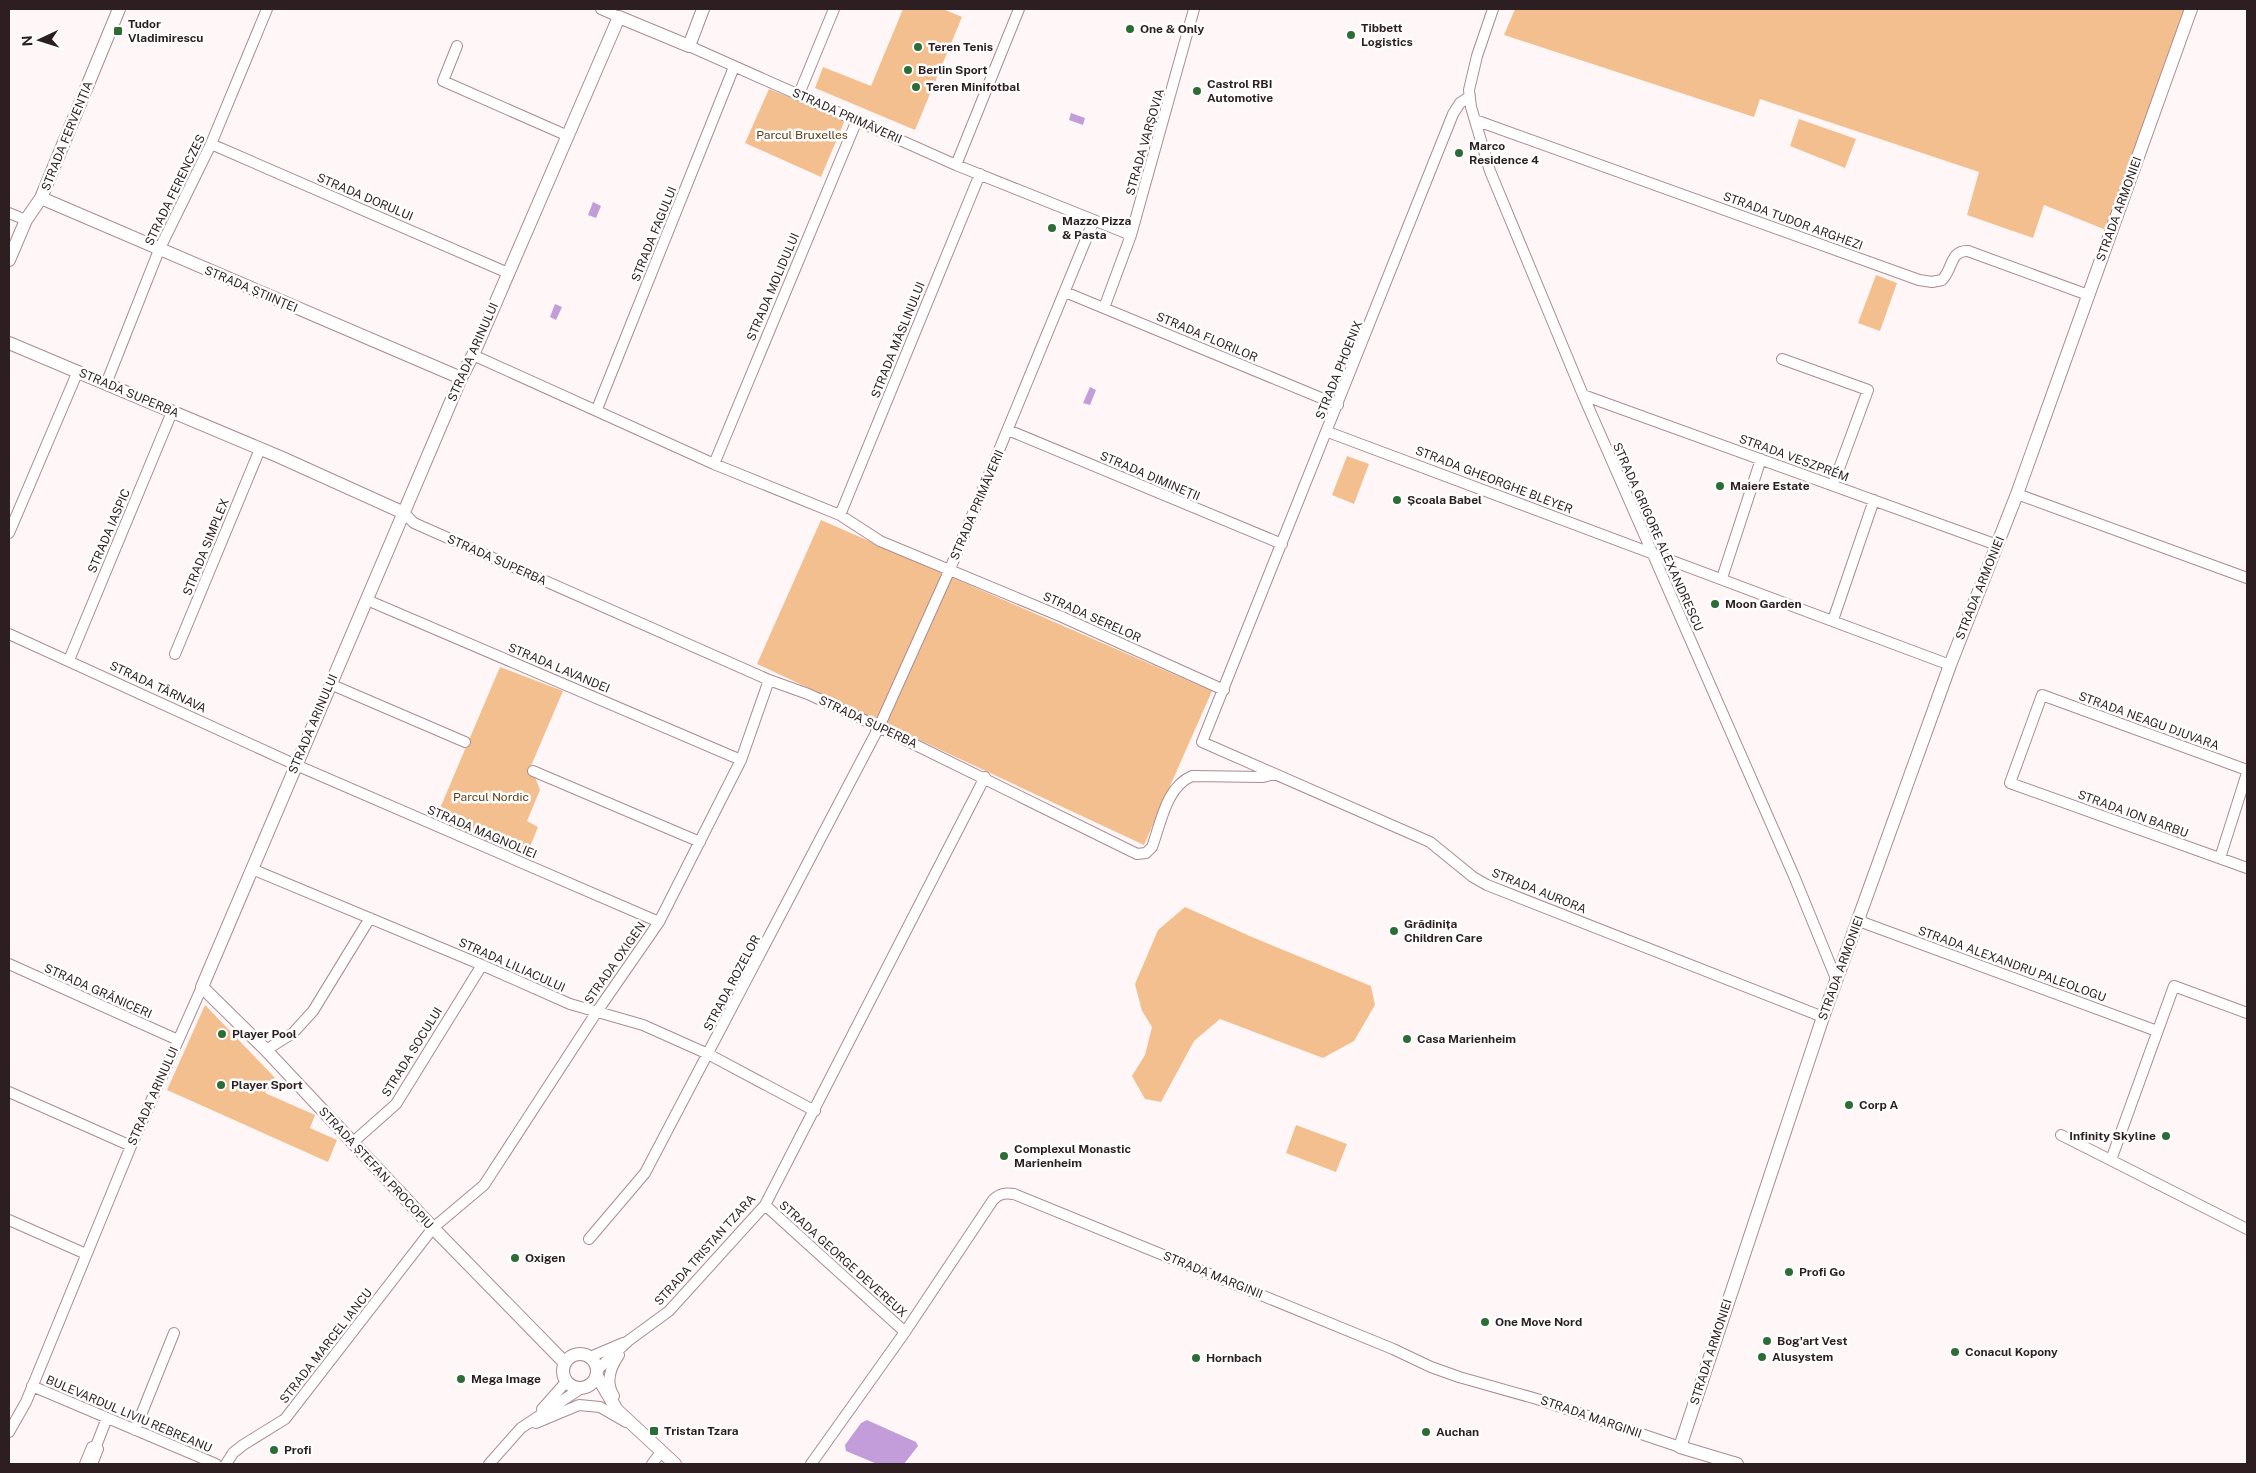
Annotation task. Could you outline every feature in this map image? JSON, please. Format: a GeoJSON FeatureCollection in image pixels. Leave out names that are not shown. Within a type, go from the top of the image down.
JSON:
{"type":"FeatureCollection","features":[{"type":"Feature","properties":{"kind":"street","name":"STRADA FERENCZES"},"geometry":{"type":"LineString","coordinates":[[106,384],[159,250],[211,144],[267,9]]}},
{"type":"Feature","properties":{"kind":"street","name":"STRADA PRIMĂVERII"},"geometry":{"type":"LineString","coordinates":[[601,9],[956,164],[1131,235]]}},
{"type":"Feature","properties":{"kind":"street"},"geometry":{"type":"LineString","coordinates":[[689,46],[703,9]]}},
{"type":"Feature","properties":{"kind":"street"},"geometry":{"type":"LineString","coordinates":[[799,94],[834,9]]}},
{"type":"Feature","properties":{"kind":"street"},"geometry":{"type":"LineString","coordinates":[[956,164],[1020,9]]}},
{"type":"Feature","properties":{"kind":"street","name":"STRADA VARȘOVIA"},"geometry":{"type":"LineString","coordinates":[[1104,308],[1131,235],[1194,9]]}},
{"type":"Feature","properties":{"kind":"street"},"geometry":{"type":"LineString","coordinates":[[1469,97],[1472,72],[1493,9]]}},
{"type":"Feature","properties":{"kind":"street","name":"STRADA ARMONIEI"},"geometry":{"type":"LineString","coordinates":[[1680,1447],[1823,1017],[1950,664],[2017,494],[2191,9]]}},
{"type":"Feature","properties":{"kind":"street","name":"STRADA FERVENȚIA"},"geometry":{"type":"LineString","coordinates":[[9,260],[26,220],[41,198],[115,10]]}},
{"type":"Feature","properties":{"kind":"street","name":"STRADA ARINULUI"},"geometry":{"type":"LineString","coordinates":[[9,1432],[32,1386],[131,1146],[202,987],[461,378],[473,355],[619,17]]}},
{"type":"Feature","properties":{"kind":"street"},"geometry":{"type":"LineString","coordinates":[[457,46],[443,81],[568,136]]}},
{"type":"Feature","properties":{"kind":"street","name":"STRADA FAGULUI"},"geometry":{"type":"LineString","coordinates":[[597,410],[734,67]]}},
{"type":"Feature","properties":{"kind":"street","name":"STRADA GRIGORE ALEXANDRESCU"},"geometry":{"type":"LineString","coordinates":[[1469,97],[1490,171],[1583,395],[1794,876],[1837,982]]}},
{"type":"Feature","properties":{"kind":"street","name":"STRADA PHOENIX"},"geometry":{"type":"LineString","coordinates":[[1202,742],[1328,432],[1453,114],[1460,103],[1469,97]]}},
{"type":"Feature","properties":{"kind":"street","name":"STRADA MOLIDULUI"},"geometry":{"type":"LineString","coordinates":[[714,464],[856,120]]}},
{"type":"Feature","properties":{"kind":"street","name":"STRADA TUDOR ARGHEZI"},"geometry":{"type":"LineString","coordinates":[[1475,120],[1919,280],[1932,282],[1942,280],[1958,253],[1972,252],[2088,295]]}},
{"type":"Feature","properties":{"kind":"street","name":"STRADA DORULUI"},"geometry":{"type":"LineString","coordinates":[[211,144],[508,273]]}},
{"type":"Feature","properties":{"kind":"street","name":"STRADA MĂSLINULUI"},"geometry":{"type":"LineString","coordinates":[[840,515],[980,174]]}},
{"type":"Feature","properties":{"kind":"street","name":"STRADA ȘTIINȚEI"},"geometry":{"type":"LineString","coordinates":[[41,198],[461,378]]}},
{"type":"Feature","properties":{"kind":"street"},"geometry":{"type":"LineString","coordinates":[[9,213],[26,220]]}},
{"type":"Feature","properties":{"kind":"street","name":"STRADA PRIMĂVERII"},"geometry":{"type":"LineString","coordinates":[[879,726],[950,569],[1094,220]]}},
{"type":"Feature","properties":{"kind":"street","name":"STRADA FLORILOR"},"geometry":{"type":"LineString","coordinates":[[1065,292],[1338,405]]}},
{"type":"Feature","properties":{"kind":"street","name":"STRADA SUPERBA"},"geometry":{"type":"LineString","coordinates":[[9,343],[260,449],[404,513],[414,523],[769,680],[808,694],[879,726],[1132,853],[1141,854],[1152,847],[1171,794],[1177,785],[1186,778],[1192,776],[1263,777],[1274,774]]}},
{"type":"Feature","properties":{"kind":"street"},"geometry":{"type":"LineString","coordinates":[[473,355],[597,410]]}},
{"type":"Feature","properties":{"kind":"street"},"geometry":{"type":"LineString","coordinates":[[1782,359],[1868,390],[1833,485]]}},
{"type":"Feature","properties":{"kind":"street"},"geometry":{"type":"LineString","coordinates":[[9,533],[78,371]]}},
{"type":"Feature","properties":{"kind":"street","name":"STRADA VESZPRÉM"},"geometry":{"type":"LineString","coordinates":[[1583,395],[1997,545]]}},
{"type":"Feature","properties":{"kind":"street","name":"STRADA SERELOR"},"geometry":{"type":"LineString","coordinates":[[597,410],[714,464],[840,515],[880,541],[950,569],[1224,690]]}},
{"type":"Feature","properties":{"kind":"street","name":"STRADA IASPIC"},"geometry":{"type":"LineString","coordinates":[[69,660],[172,412]]}},
{"type":"Feature","properties":{"kind":"street","name":"STRADA DIMINEȚII"},"geometry":{"type":"LineString","coordinates":[[1008,430],[1282,544]]}},
{"type":"Feature","properties":{"kind":"street","name":"STRADA GHEORGHE BLEYER"},"geometry":{"type":"LineString","coordinates":[[1328,432],[1950,664]]}},
{"type":"Feature","properties":{"kind":"street","name":"STRADA SIMPLEX"},"geometry":{"type":"LineString","coordinates":[[175,654],[260,449]]}},
{"type":"Feature","properties":{"kind":"street"},"geometry":{"type":"LineString","coordinates":[[1722,578],[1761,459]]}},
{"type":"Feature","properties":{"kind":"street"},"geometry":{"type":"LineString","coordinates":[[2017,494],[2247,578]]}},
{"type":"Feature","properties":{"kind":"street"},"geometry":{"type":"LineString","coordinates":[[1833,620],[1874,500]]}},
{"type":"Feature","properties":{"kind":"street","name":"STRADA LAVANDEI"},"geometry":{"type":"LineString","coordinates":[[367,600],[741,760]]}},
{"type":"Feature","properties":{"kind":"street","name":"STRADA TÂRNAVA"},"geometry":{"type":"LineString","coordinates":[[9,634],[296,765]]}},
{"type":"Feature","properties":{"kind":"street","name":"STRADA OXIGEN"},"geometry":{"type":"LineString","coordinates":[[432,1228],[484,1185],[596,1012],[659,922],[741,760],[769,680]]}},
{"type":"Feature","properties":{"kind":"street"},"geometry":{"type":"LineString","coordinates":[[330,684],[465,742]]}},
{"type":"Feature","properties":{"kind":"street","name":"STRADA NEAGU DJUVARA"},"geometry":{"type":"LineString","coordinates":[[2010,783],[2042,695],[2247,772]]}},
{"type":"Feature","properties":{"kind":"street","name":"STRADA ROZELOR"},"geometry":{"type":"LineString","coordinates":[[589,1239],[645,1173],[879,726]]}},
{"type":"Feature","properties":{"kind":"street","name":"STRADA AURORA"},"geometry":{"type":"LineString","coordinates":[[1202,742],[1430,842],[1473,877],[1487,885],[1823,1017]]}},
{"type":"Feature","properties":{"kind":"street","name":"STRADA MAGNOLIEI"},"geometry":{"type":"LineString","coordinates":[[296,765],[659,922]]}},
{"type":"Feature","properties":{"kind":"street"},"geometry":{"type":"LineString","coordinates":[[533,771],[700,842]]}},
{"type":"Feature","properties":{"kind":"street"},"geometry":{"type":"LineString","coordinates":[[2220,858],[2247,772]]}},
{"type":"Feature","properties":{"kind":"street","name":"STRADA TRISTAN TZARA"},"geometry":{"type":"LineString","coordinates":[[597,1373],[628,1340],[668,1311],[765,1205],[985,778]]}},
{"type":"Feature","properties":{"kind":"street","name":"STRADA ION BARBU"},"geometry":{"type":"LineString","coordinates":[[2010,783],[2247,868]]}},
{"type":"Feature","properties":{"kind":"street","name":"STRADA LILIACULUI"},"geometry":{"type":"LineString","coordinates":[[252,869],[482,965],[570,1004],[643,1025],[708,1054],[814,1111]]}},
{"type":"Feature","properties":{"kind":"street"},"geometry":{"type":"LineString","coordinates":[[266,1050],[293,1033],[313,1011],[370,918]]}},
{"type":"Feature","properties":{"kind":"street","name":"STRADA ALEXANDRU PALEOLOGU"},"geometry":{"type":"LineString","coordinates":[[1859,921],[2157,1031]]}},
{"type":"Feature","properties":{"kind":"street","name":"STRADA GRĂNICERI"},"geometry":{"type":"LineString","coordinates":[[9,964],[178,1040]]}},
{"type":"Feature","properties":{"kind":"street","name":"STRADA SOCULUI"},"geometry":{"type":"LineString","coordinates":[[352,1143],[396,1104],[482,965]]}},
{"type":"Feature","properties":{"kind":"street"},"geometry":{"type":"LineString","coordinates":[[2111,1160],[2174,986],[2247,1013]]}},
{"type":"Feature","properties":{"kind":"street","name":"STRADA ȘTEFAN PROCOPIU"},"geometry":{"type":"LineString","coordinates":[[202,987],[266,1050],[432,1228],[551,1347],[569,1359]]}},
{"type":"Feature","properties":{"kind":"street"},"geometry":{"type":"LineString","coordinates":[[9,1092],[131,1146]]}},
{"type":"Feature","properties":{"kind":"street"},"geometry":{"type":"LineString","coordinates":[[2061,1135],[2247,1228]]}},
{"type":"Feature","properties":{"kind":"street","name":"STRADA MARGINII"},"geometry":{"type":"LineString","coordinates":[[811,1464],[905,1332],[993,1200],[1005,1193],[1014,1194],[1393,1349],[1431,1367],[1537,1399],[1737,1464]]}},
{"type":"Feature","properties":{"kind":"street","name":"STRADA GEORGE DEVEREUX"},"geometry":{"type":"LineString","coordinates":[[765,1205],[905,1332]]}},
{"type":"Feature","properties":{"kind":"street"},"geometry":{"type":"LineString","coordinates":[[9,1220],[86,1254]]}},
{"type":"Feature","properties":{"kind":"street","name":"STRADA MARCEL IANCU"},"geometry":{"type":"LineString","coordinates":[[226,1464],[233,1453],[243,1445],[286,1419],[432,1228]]}},
{"type":"Feature","properties":{"kind":"street"},"geometry":{"type":"LineString","coordinates":[[135,1430],[174,1333]]}},
{"type":"Feature","properties":{"kind":"street","name":"STRADA TRISTAN TZARA"},"geometry":{"type":"LineString","coordinates":[[590,1356],[628,1340]]}},
{"type":"Feature","properties":{"kind":"street","name":"STRADA TRISTAN TZARA"},"geometry":{"type":"LineString","coordinates":[[628,1340],[612,1364],[609,1382],[629,1424]]}},
{"type":"Feature","properties":{"kind":"street"},"geometry":{"type":"LineString","coordinates":[[617,1410],[582,1388],[566,1382],[562,1372],[569,1359],[582,1354],[590,1356],[617,1410],[629,1424],[675,1464]]}},
{"type":"Feature","properties":{"kind":"street"},"geometry":{"type":"LineString","coordinates":[[489,1464],[521,1428],[594,1381],[597,1373]]}},
{"type":"Feature","properties":{"kind":"street"},"geometry":{"type":"LineString","coordinates":[[535,1418],[566,1382]]}},
{"type":"Feature","properties":{"kind":"street","name":"BULEVARDUL LIVIU REBREANU"},"geometry":{"type":"LineString","coordinates":[[32,1386],[213,1464]]}},
{"type":"Feature","properties":{"kind":"street"},"geometry":{"type":"LineString","coordinates":[[521,1428],[579,1405],[600,1407],[629,1424]]}},
{"type":"Feature","properties":{"kind":"street"},"geometry":{"type":"LineString","coordinates":[[92,1464],[98,1449],[96,1446],[107,1418]]}},
{"type":"Feature","properties":{"kind":"street"},"geometry":{"type":"LineString","coordinates":[[85,1464],[92,1447],[96,1446]]}},
{"type":"Feature","properties":{"kind":"street"},"geometry":{"type":"LineString","coordinates":[[652,1464],[661,1452]]}},
{"type":"Feature","properties":{"kind":"green space","name":"Berlin Sport"},"geometry":{"type":"Polygon","coordinates":[[[903,9],[943,9],[962,17],[915,130],[815,88],[823,67],[871,86],[903,9]]]}},
{"type":"Feature","properties":{"kind":"green space"},"geometry":{"type":"Polygon","coordinates":[[[1515,9],[2191,9],[2111,232],[2044,205],[2033,238],[1967,215],[1979,172],[1760,99],[1754,117],[1504,35],[1515,9]]]}},
{"type":"Feature","properties":{"kind":"green space","name":"Parcul Bruxelles"},"geometry":{"type":"Polygon","coordinates":[[[769,89],[845,120],[821,177],[745,143],[769,89]]]}},
{"type":"Feature","properties":{"kind":"green space"},"geometry":{"type":"Polygon","coordinates":[[[1799,119],[1856,139],[1845,168],[1790,146],[1799,119]]]}},
{"type":"Feature","properties":{"kind":"green space"},"geometry":{"type":"Polygon","coordinates":[[[1876,275],[1897,283],[1880,331],[1858,323],[1876,275]]]}},
{"type":"Feature","properties":{"kind":"green space"},"geometry":{"type":"Polygon","coordinates":[[[1347,456],[1369,464],[1354,504],[1332,495],[1347,456]]]}},
{"type":"Feature","properties":{"kind":"green space"},"geometry":{"type":"Polygon","coordinates":[[[821,520],[1212,691],[1144,845],[757,664],[821,520]]]}},
{"type":"Feature","properties":{"kind":"green space","name":"Parcul Nordic"},"geometry":{"type":"Polygon","coordinates":[[[500,667],[563,691],[528,773],[535,777],[540,790],[527,821],[538,827],[526,857],[435,820],[500,667]]]}},
{"type":"Feature","properties":{"kind":"green space"},"geometry":{"type":"Polygon","coordinates":[[[1185,907],[1371,986],[1375,1005],[1354,1041],[1323,1058],[1220,1019],[1194,1041],[1161,1102],[1145,1099],[1132,1076],[1145,1055],[1152,1027],[1142,1011],[1135,984],[1158,930],[1185,907]]]}},
{"type":"Feature","properties":{"kind":"green space","name":"Player Sport"},"geometry":{"type":"Polygon","coordinates":[[[205,1005],[278,1081],[265,1093],[315,1115],[310,1128],[337,1140],[328,1162],[167,1090],[205,1005]]]}},
{"type":"Feature","properties":{"kind":"green space"},"geometry":{"type":"Polygon","coordinates":[[[1296,1125],[1347,1144],[1336,1172],[1286,1153],[1296,1125]]]}},
{"type":"Feature","properties":{"kind":"shaded area"},"geometry":{"type":"Polygon","coordinates":[[[1071,113],[1085,118],[1083,125],[1069,120],[1071,113]]]}},
{"type":"Feature","properties":{"kind":"shaded area"},"geometry":{"type":"Polygon","coordinates":[[[593,202],[601,206],[596,218],[588,215],[593,202]]]}},
{"type":"Feature","properties":{"kind":"shaded area"},"geometry":{"type":"Polygon","coordinates":[[[555,304],[562,307],[556,320],[550,317],[555,304]]]}},
{"type":"Feature","properties":{"kind":"shaded area"},"geometry":{"type":"Polygon","coordinates":[[[1090,387],[1096,390],[1090,405],[1083,403],[1090,387]]]}},
{"type":"Feature","properties":{"kind":"shaded area"},"geometry":{"type":"Polygon","coordinates":[[[867,1420],[916,1442],[918,1446],[904,1464],[877,1464],[846,1451],[845,1445],[861,1423],[867,1420]]]}},
{"type":"Feature","properties":{"kind":"place","name":"One & Only"},"geometry":{"type":"Point","coordinates":[1130,29]}},
{"type":"Feature","properties":{"kind":"place","name":"Tudor Vladimirescu"},"geometry":{"type":"Point","coordinates":[118,31]}},
{"type":"Feature","properties":{"kind":"place","name":"Tibbett Logistics"},"geometry":{"type":"Point","coordinates":[1351,35]}},
{"type":"Feature","properties":{"kind":"place","name":"Teren Tenis"},"geometry":{"type":"Point","coordinates":[918,47]}},
{"type":"Feature","properties":{"kind":"place","name":"Berlin Sport"},"geometry":{"type":"Point","coordinates":[908,70]}},
{"type":"Feature","properties":{"kind":"place","name":"Teren Minifotbal"},"geometry":{"type":"Point","coordinates":[916,87]}},
{"type":"Feature","properties":{"kind":"place","name":"Castrol RBI Automotive"},"geometry":{"type":"Point","coordinates":[1197,91]}},
{"type":"Feature","properties":{"kind":"place","name":"Marco Residence 4"},"geometry":{"type":"Point","coordinates":[1459,153]}},
{"type":"Feature","properties":{"kind":"place","name":"Mazzo Pizza & Pasta"},"geometry":{"type":"Point","coordinates":[1052,228]}},
{"type":"Feature","properties":{"kind":"place","name":"Maiere Estate"},"geometry":{"type":"Point","coordinates":[1720,486]}},
{"type":"Feature","properties":{"kind":"place","name":"Școala Babel"},"geometry":{"type":"Point","coordinates":[1397,500]}},
{"type":"Feature","properties":{"kind":"place","name":"Moon Garden"},"geometry":{"type":"Point","coordinates":[1715,604]}},
{"type":"Feature","properties":{"kind":"place","name":"Grădinița Children Care"},"geometry":{"type":"Point","coordinates":[1394,931]}},
{"type":"Feature","properties":{"kind":"place","name":"Player Pool"},"geometry":{"type":"Point","coordinates":[222,1034]}},
{"type":"Feature","properties":{"kind":"place","name":"Casa Marienheim"},"geometry":{"type":"Point","coordinates":[1407,1039]}},
{"type":"Feature","properties":{"kind":"place","name":"Player Sport"},"geometry":{"type":"Point","coordinates":[221,1085]}},
{"type":"Feature","properties":{"kind":"place","name":"Corp A"},"geometry":{"type":"Point","coordinates":[1849,1105]}},
{"type":"Feature","properties":{"kind":"place","name":"Infinity Skyline"},"geometry":{"type":"Point","coordinates":[2166,1136]}},
{"type":"Feature","properties":{"kind":"place","name":"Complexul Monastic Marienheim"},"geometry":{"type":"Point","coordinates":[1004,1156]}},
{"type":"Feature","properties":{"kind":"place","name":"Oxigen"},"geometry":{"type":"Point","coordinates":[515,1258]}},
{"type":"Feature","properties":{"kind":"place","name":"Profi Go"},"geometry":{"type":"Point","coordinates":[1789,1272]}},
{"type":"Feature","properties":{"kind":"place","name":"One Move Nord"},"geometry":{"type":"Point","coordinates":[1485,1322]}},
{"type":"Feature","properties":{"kind":"place","name":"Bog'art Vest"},"geometry":{"type":"Point","coordinates":[1767,1341]}},
{"type":"Feature","properties":{"kind":"place","name":"Conacul Kopony"},"geometry":{"type":"Point","coordinates":[1955,1352]}},
{"type":"Feature","properties":{"kind":"place","name":"Alusystem"},"geometry":{"type":"Point","coordinates":[1762,1357]}},
{"type":"Feature","properties":{"kind":"place","name":"Hornbach"},"geometry":{"type":"Point","coordinates":[1196,1358]}},
{"type":"Feature","properties":{"kind":"place","name":"Mega Image"},"geometry":{"type":"Point","coordinates":[461,1379]}},
{"type":"Feature","properties":{"kind":"place","name":"Tristan Tzara"},"geometry":{"type":"Point","coordinates":[654,1431]}},
{"type":"Feature","properties":{"kind":"place","name":"Auchan"},"geometry":{"type":"Point","coordinates":[1426,1432]}},
{"type":"Feature","properties":{"kind":"place","name":"Profi"},"geometry":{"type":"Point","coordinates":[274,1450]}}]}
